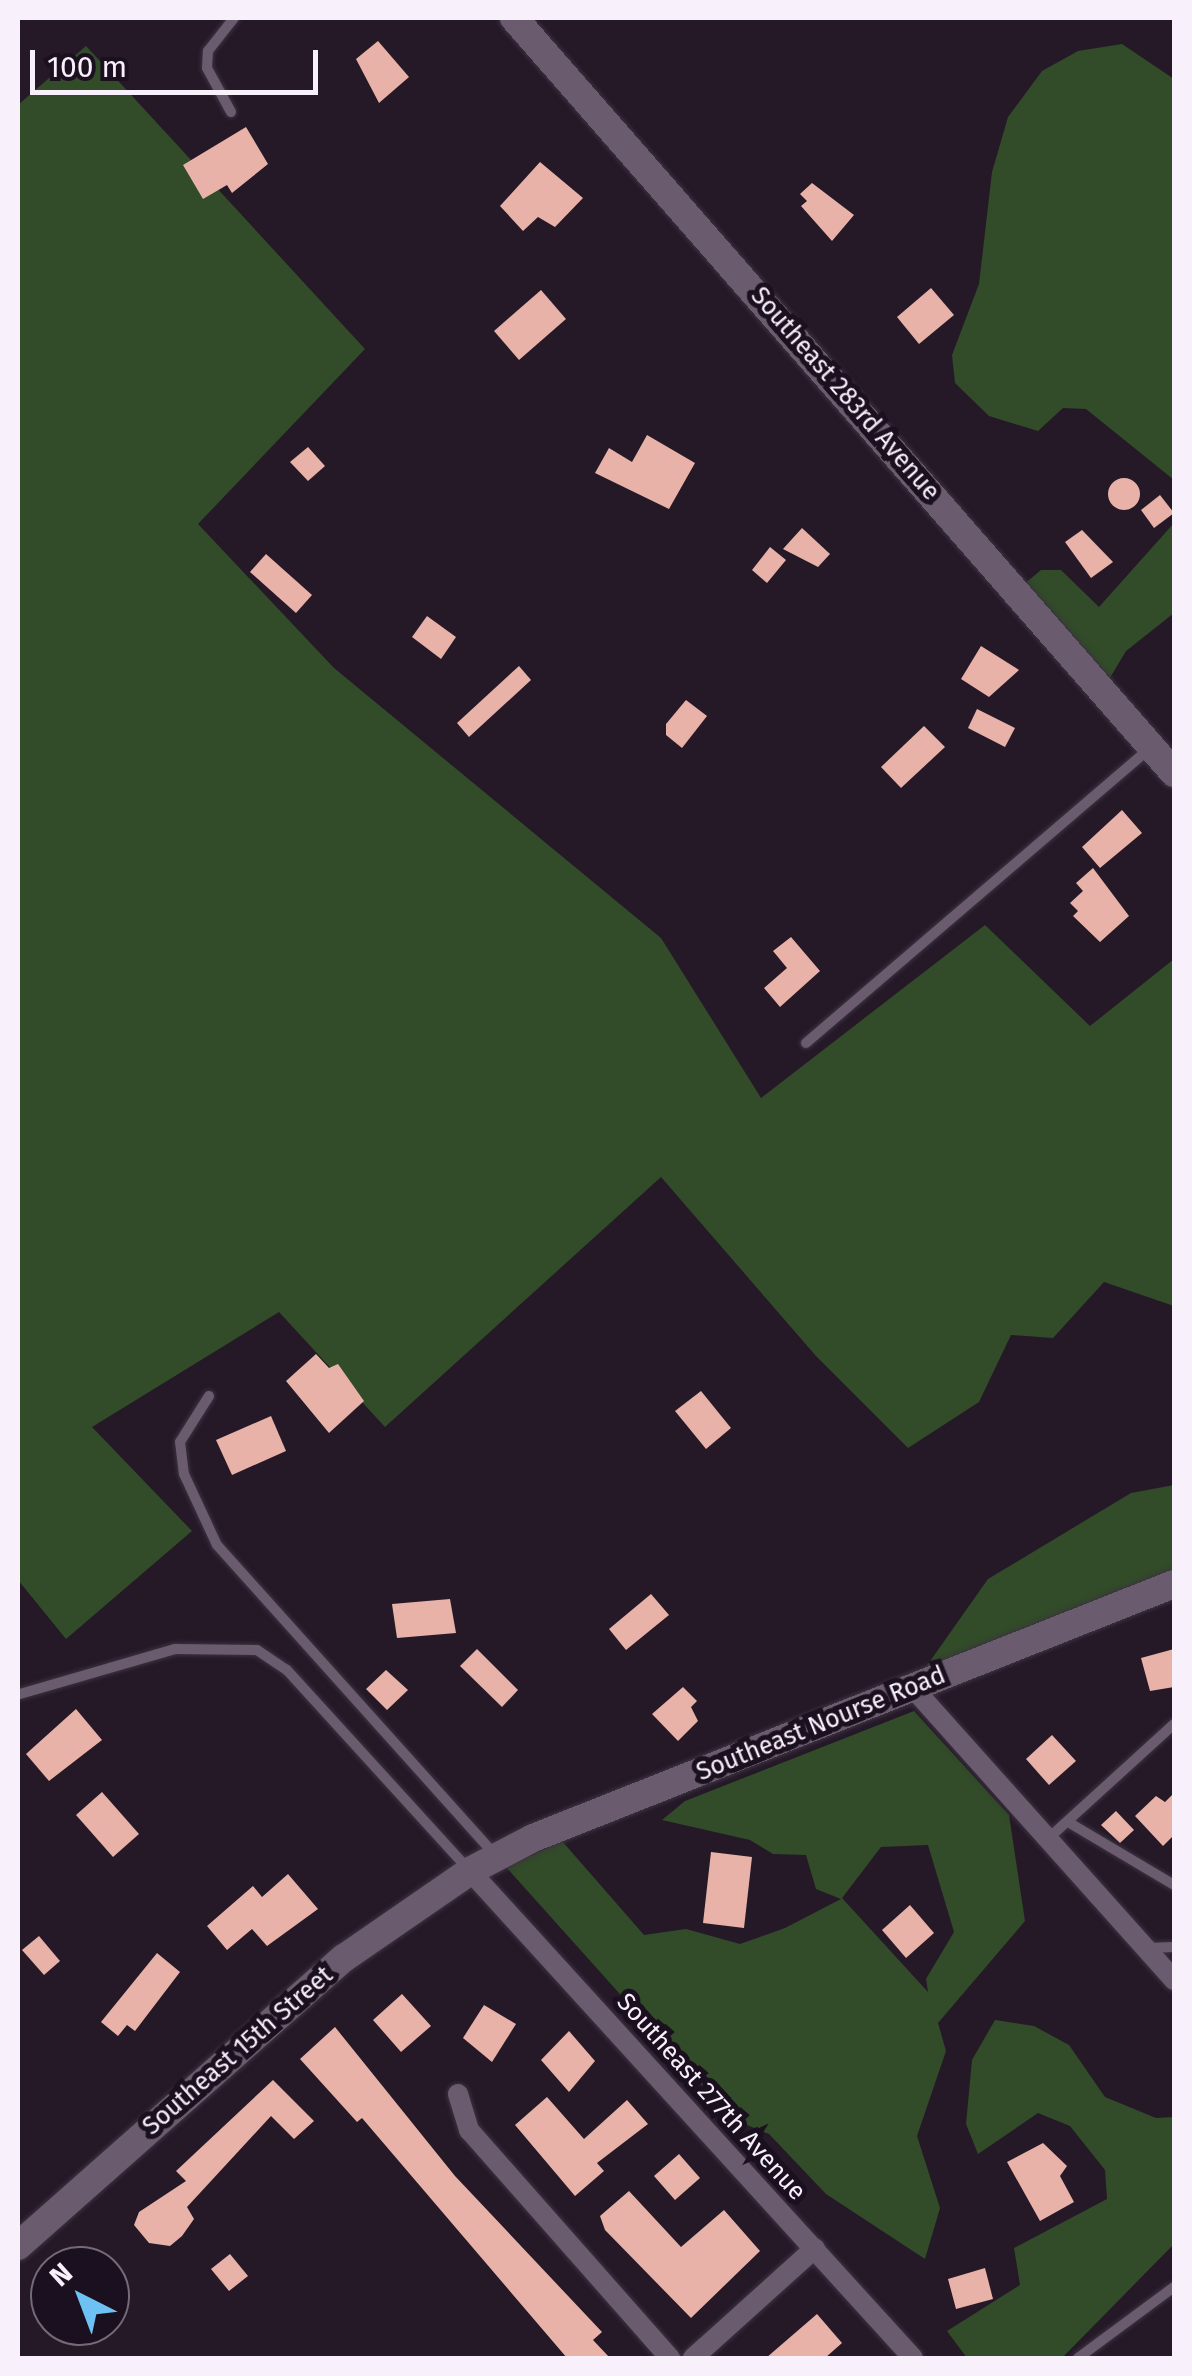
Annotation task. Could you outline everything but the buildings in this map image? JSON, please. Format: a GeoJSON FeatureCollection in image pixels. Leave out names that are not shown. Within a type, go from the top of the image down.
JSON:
{"type":"FeatureCollection","features":[{"type":"Feature","properties":{"kind":"street","name":"Southeast 283rd Avenue"},"geometry":{"type":"LineString","coordinates":[[514,18],[1174,773]]}},
{"type":"Feature","properties":{"kind":"street","name":"Southeast Nourse Road"},"geometry":{"type":"LineString","coordinates":[[470,1870],[1174,1584]]}},
{"type":"Feature","properties":{"kind":"street"},"geometry":{"type":"LineString","coordinates":[[913,1688],[1050,1836],[1174,1980]]}},
{"type":"Feature","properties":{"kind":"street","name":"Southeast 15th Street"},"geometry":{"type":"LineString","coordinates":[[18,2246],[344,1958],[470,1870]]}},
{"type":"Feature","properties":{"kind":"street","name":"Southeast 277th Avenue"},"geometry":{"type":"LineString","coordinates":[[470,1870],[913,2358]]}},
{"type":"Feature","properties":{"kind":"street"},"geometry":{"type":"LineString","coordinates":[[458,2094],[469,2130],[670,2358]]}},
{"type":"Feature","properties":{"kind":"street"},"geometry":{"type":"LineString","coordinates":[[693,2358],[815,2248]]}},
{"type":"Feature","properties":{"kind":"lane"},"geometry":{"type":"LineString","coordinates":[[231,112],[207,68],[208,51],[234,18]]}},
{"type":"Feature","properties":{"kind":"lane"},"geometry":{"type":"LineString","coordinates":[[806,1042],[1152,746]]}},
{"type":"Feature","properties":{"kind":"lane"},"geometry":{"type":"LineString","coordinates":[[208,1396],[180,1442],[184,1474],[216,1546],[496,1857]]}},
{"type":"Feature","properties":{"kind":"lane"},"geometry":{"type":"LineString","coordinates":[[20,1694],[176,1649],[258,1650],[287,1670],[470,1870]]}},
{"type":"Feature","properties":{"kind":"lane"},"geometry":{"type":"LineString","coordinates":[[1153,1748],[1174,1724]]}},
{"type":"Feature","properties":{"kind":"lane"},"geometry":{"type":"LineString","coordinates":[[1050,1836],[1174,1734]]}},
{"type":"Feature","properties":{"kind":"lane"},"geometry":{"type":"LineString","coordinates":[[1068,1822],[1174,1885]]}},
{"type":"Feature","properties":{"kind":"lane"},"geometry":{"type":"LineString","coordinates":[[1147,1948],[1174,1946]]}},
{"type":"Feature","properties":{"kind":"lane"},"geometry":{"type":"LineString","coordinates":[[1078,2358],[1174,2287]]}},
{"type":"Feature","properties":{"kind":"green space"},"geometry":{"type":"Polygon","coordinates":[[[1122,44],[1174,79],[1174,480],[1086,409],[1063,408],[1038,431],[989,416],[955,383],[952,355],[979,284],[992,172],[1008,117],[1042,71],[1078,51],[1122,44]]]}},
{"type":"Feature","properties":{"kind":"green space"},"geometry":{"type":"Polygon","coordinates":[[[86,46],[365,349],[198,524],[334,668],[661,938],[761,1098],[985,925],[1090,1026],[1174,959],[1174,1306],[1104,1282],[1053,1338],[1011,1335],[979,1402],[908,1448],[816,1356],[661,1177],[385,1427],[279,1312],[92,1427],[192,1531],[66,1639],[18,1580],[18,105],[86,46]]]}},
{"type":"Feature","properties":{"kind":"green space"},"geometry":{"type":"Polygon","coordinates":[[[1174,523],[1174,613],[1126,651],[1108,681],[1023,585],[1041,570],[1061,570],[1099,607],[1174,523]]]}},
{"type":"Feature","properties":{"kind":"green space"},"geometry":{"type":"Polygon","coordinates":[[[1174,1485],[1174,1573],[921,1674],[988,1579],[1131,1493],[1174,1485]]]}},
{"type":"Feature","properties":{"kind":"green space"},"geometry":{"type":"Polygon","coordinates":[[[914,1711],[1009,1815],[1025,1921],[938,2023],[946,2051],[917,2136],[940,2208],[925,2259],[826,2194],[769,2134],[732,2119],[506,1867],[562,1841],[644,1935],[686,1929],[740,1944],[785,1928],[841,1899],[816,1889],[806,1855],[773,1854],[750,1840],[662,1820],[685,1801],[914,1711]],[[928,1845],[881,1847],[842,1898],[928,1992],[926,1979],[954,1932],[928,1845]]]}},
{"type":"Feature","properties":{"kind":"green space"},"geometry":{"type":"Polygon","coordinates":[[[995,2020],[1034,2026],[1069,2045],[1105,2097],[1156,2118],[1174,2117],[1174,2244],[1062,2358],[967,2358],[947,2331],[1020,2285],[1014,2248],[1107,2199],[1105,2170],[1070,2126],[1038,2113],[978,2154],[966,2124],[972,2060],[995,2020]]]}}]}
